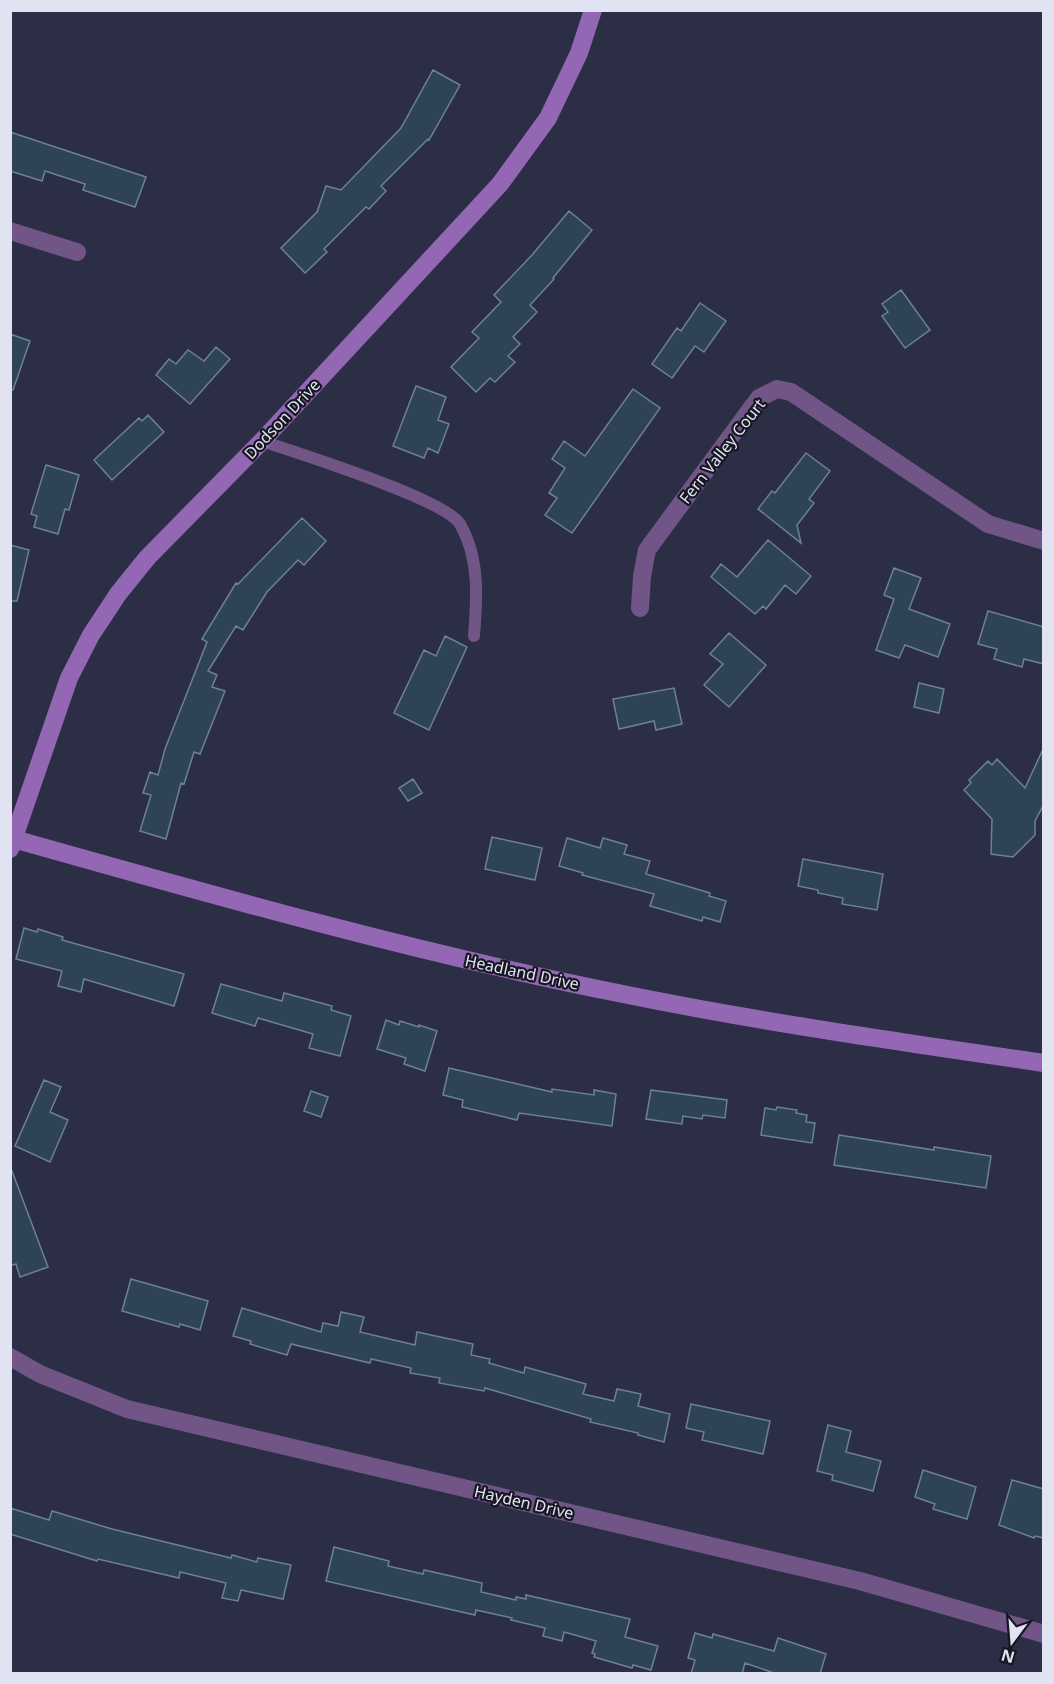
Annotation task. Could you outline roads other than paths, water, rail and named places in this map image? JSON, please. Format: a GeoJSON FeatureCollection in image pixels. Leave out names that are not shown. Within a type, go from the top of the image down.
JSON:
{"type":"FeatureCollection","features":[{"type":"Feature","properties":{"kind":"main road","name":"Dodson Drive"},"geometry":{"type":"LineString","coordinates":[[12,842],[69,678],[91,635],[118,594],[147,558],[262,441],[500,184],[548,118],[579,52],[593,10]]}},
{"type":"Feature","properties":{"kind":"main road","name":"Headland Drive"},"geometry":{"type":"LineString","coordinates":[[12,842],[288,916],[436,953],[607,991],[812,1029],[1044,1063]]}},
{"type":"Feature","properties":{"kind":"street"},"geometry":{"type":"LineString","coordinates":[[10,231],[77,252]]}},
{"type":"Feature","properties":{"kind":"street","name":"Fern Valley Court"},"geometry":{"type":"LineString","coordinates":[[640,608],[642,576],[647,550],[759,398],[777,389],[791,392],[988,524],[1044,541]]}},
{"type":"Feature","properties":{"kind":"street","name":"Hayden Drive"},"geometry":{"type":"LineString","coordinates":[[10,1358],[40,1374],[127,1409],[860,1581],[1044,1635]]}},
{"type":"Feature","properties":{"kind":"lane"},"geometry":{"type":"LineString","coordinates":[[262,441],[410,494],[440,507],[459,522],[472,550],[477,592],[474,636]]}}]}
